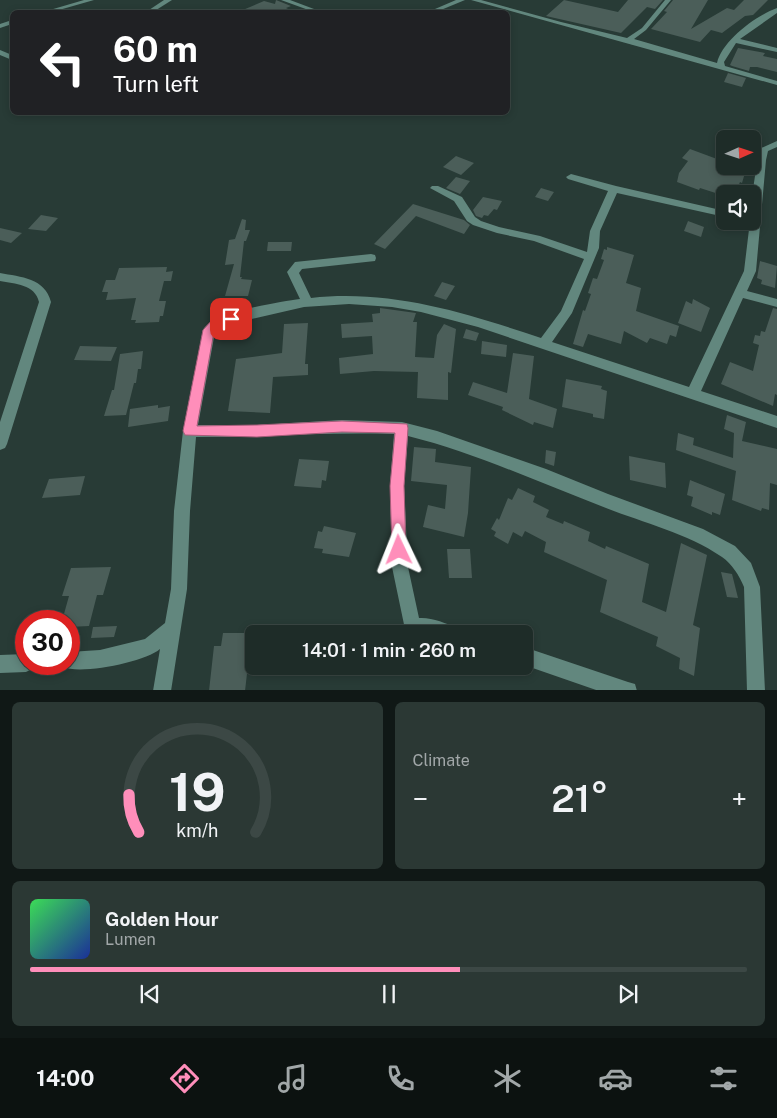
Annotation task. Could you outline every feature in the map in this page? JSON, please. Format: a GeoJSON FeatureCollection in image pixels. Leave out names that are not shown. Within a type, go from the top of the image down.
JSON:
{"type":"FeatureCollection","features":[{"type":"Feature","properties":{"kind":"street"},"geometry":{"type":"LineString","coordinates":[[54,10],[91,0]]}},
{"type":"Feature","properties":{"kind":"street"},"geometry":{"type":"LineString","coordinates":[[152,10],[169,0]]}},
{"type":"Feature","properties":{"kind":"street"},"geometry":{"type":"LineString","coordinates":[[284,0],[313,10]]}},
{"type":"Feature","properties":{"kind":"street"},"geometry":{"type":"LineString","coordinates":[[436,10],[462,0]]}},
{"type":"Feature","properties":{"kind":"street"},"geometry":{"type":"LineString","coordinates":[[474,0],[509,10]]}},
{"type":"Feature","properties":{"kind":"street"},"geometry":{"type":"LineString","coordinates":[[628,40],[644,30],[668,0]]}},
{"type":"Feature","properties":{"kind":"street"},"geometry":{"type":"LineString","coordinates":[[510,10],[628,40],[777,83]]}},
{"type":"Feature","properties":{"kind":"street"},"geometry":{"type":"LineString","coordinates":[[722,67],[720,62],[733,40],[752,25],[777,10]]}},
{"type":"Feature","properties":{"kind":"street"},"geometry":{"type":"LineString","coordinates":[[733,40],[777,50]]}},
{"type":"Feature","properties":{"kind":"street"},"geometry":{"type":"LineString","coordinates":[[758,185],[764,149],[777,144]]}},
{"type":"Feature","properties":{"kind":"street"},"geometry":{"type":"LineString","coordinates":[[571,177],[614,189],[716,212]]}},
{"type":"Feature","properties":{"kind":"street"},"geometry":{"type":"LineString","coordinates":[[436,188],[458,199],[471,219],[477,223],[497,230],[536,238],[589,257]]}},
{"type":"Feature","properties":{"kind":"street"},"geometry":{"type":"LineString","coordinates":[[543,344],[566,313],[594,248],[595,231],[614,189]]}},
{"type":"Feature","properties":{"kind":"street"},"geometry":{"type":"LineString","coordinates":[[693,393],[750,271],[752,230]]}},
{"type":"Feature","properties":{"kind":"street"},"geometry":{"type":"LineString","coordinates":[[308,304],[293,272],[299,265],[371,258]]}},
{"type":"Feature","properties":{"kind":"street"},"geometry":{"type":"LineString","coordinates":[[0,276],[37,286],[45,294],[45,302],[0,444]]}},
{"type":"Feature","properties":{"kind":"street"},"geometry":{"type":"LineString","coordinates":[[740,293],[777,303]]}},
{"type":"Feature","properties":{"kind":"street"},"geometry":{"type":"LineString","coordinates":[[162,690],[179,589],[182,511],[190,431],[209,330],[215,324],[263,310],[308,304],[362,300],[393,303],[448,315],[543,344],[777,422]]}},
{"type":"Feature","properties":{"kind":"street"},"geometry":{"type":"LineString","coordinates":[[190,431],[257,431],[342,426],[402,428],[437,437],[546,476],[606,501],[697,534],[729,552],[745,569],[752,587],[756,690]]}},
{"type":"Feature","properties":{"kind":"street"},"geometry":{"type":"LineString","coordinates":[[402,428],[397,486],[400,566],[411,625]]}},
{"type":"Feature","properties":{"kind":"street"},"geometry":{"type":"LineString","coordinates":[[80,661],[100,660],[149,647],[173,627]]}},
{"type":"Feature","properties":{"kind":"street"},"geometry":{"type":"LineString","coordinates":[[533,659],[628,690]]}},
{"type":"Feature","properties":{"kind":"street"},"geometry":{"type":"LineString","coordinates":[[0,664],[15,663]]}},
{"type":"Feature","properties":{"kind":"building"},"geometry":{"type":"Polygon","coordinates":[[[276,0],[291,6],[286,8],[290,10],[243,10],[264,1],[275,4],[276,0]]]}},
{"type":"Feature","properties":{"kind":"building"},"geometry":{"type":"Polygon","coordinates":[[[564,0],[618,12],[628,0],[663,0],[655,9],[647,7],[621,33],[546,16],[564,0]]]}},
{"type":"Feature","properties":{"kind":"building"},"geometry":{"type":"Polygon","coordinates":[[[673,0],[708,0],[691,29],[727,8],[734,10],[744,0],[768,0],[753,15],[745,16],[722,33],[711,30],[700,42],[651,29],[667,12],[664,11],[673,0]]]}},
{"type":"Feature","properties":{"kind":"building"},"geometry":{"type":"Polygon","coordinates":[[[738,48],[765,53],[763,56],[777,59],[777,72],[757,67],[750,67],[749,71],[730,65],[738,48]]]}},
{"type":"Feature","properties":{"kind":"building"},"geometry":{"type":"Polygon","coordinates":[[[728,73],[746,78],[742,87],[724,82],[728,73]]]}},
{"type":"Feature","properties":{"kind":"building"},"geometry":{"type":"Polygon","coordinates":[[[690,149],[716,159],[716,175],[744,175],[742,183],[740,182],[739,185],[716,185],[716,193],[700,188],[699,190],[677,182],[679,173],[688,161],[682,158],[690,149]]]}},
{"type":"Feature","properties":{"kind":"building"},"geometry":{"type":"Polygon","coordinates":[[[456,156],[474,163],[461,175],[443,167],[456,156]]]}},
{"type":"Feature","properties":{"kind":"building"},"geometry":{"type":"Polygon","coordinates":[[[456,177],[470,181],[460,194],[446,188],[456,177]]]}},
{"type":"Feature","properties":{"kind":"building"},"geometry":{"type":"Polygon","coordinates":[[[541,188],[554,192],[548,201],[535,197],[541,188]]]}},
{"type":"Feature","properties":{"kind":"building"},"geometry":{"type":"Polygon","coordinates":[[[483,197],[502,201],[497,210],[494,209],[488,216],[484,215],[482,218],[476,216],[473,210],[483,197]]]}},
{"type":"Feature","properties":{"kind":"building"},"geometry":{"type":"Polygon","coordinates":[[[413,204],[464,220],[470,225],[464,234],[416,216],[385,249],[374,244],[413,204]]]}},
{"type":"Feature","properties":{"kind":"building"},"geometry":{"type":"Polygon","coordinates":[[[41,215],[58,218],[46,231],[28,229],[41,215]]]}},
{"type":"Feature","properties":{"kind":"building"},"geometry":{"type":"Polygon","coordinates":[[[242,219],[246,220],[245,230],[250,230],[246,241],[244,241],[240,277],[242,277],[241,279],[252,280],[248,296],[225,296],[234,264],[225,265],[229,240],[235,239],[242,219]]]}},
{"type":"Feature","properties":{"kind":"building"},"geometry":{"type":"Polygon","coordinates":[[[688,221],[704,227],[701,237],[684,231],[688,221]]]}},
{"type":"Feature","properties":{"kind":"building"},"geometry":{"type":"Polygon","coordinates":[[[0,228],[22,233],[11,243],[0,240],[0,228]]]}},
{"type":"Feature","properties":{"kind":"building"},"geometry":{"type":"Polygon","coordinates":[[[268,242],[292,242],[291,251],[267,251],[268,242]]]}},
{"type":"Feature","properties":{"kind":"building"},"geometry":{"type":"Polygon","coordinates":[[[607,247],[634,255],[626,283],[641,288],[636,311],[679,326],[676,337],[670,335],[667,344],[650,338],[647,343],[624,331],[621,344],[588,334],[583,347],[573,344],[583,310],[585,311],[591,294],[588,293],[593,278],[597,279],[604,260],[601,259],[604,249],[607,250],[607,247]]]}},
{"type":"Feature","properties":{"kind":"building"},"geometry":{"type":"Polygon","coordinates":[[[760,261],[777,266],[775,288],[761,284],[762,280],[757,278],[760,261]]]}},
{"type":"Feature","properties":{"kind":"building"},"geometry":{"type":"Polygon","coordinates":[[[167,267],[166,272],[173,271],[171,281],[164,281],[159,301],[166,301],[163,316],[160,316],[159,322],[135,323],[136,320],[131,320],[136,298],[106,300],[108,292],[102,292],[106,280],[115,280],[119,268],[167,267]]]}},
{"type":"Feature","properties":{"kind":"building"},"geometry":{"type":"Polygon","coordinates":[[[442,282],[455,286],[446,300],[434,296],[442,282]]]}},
{"type":"Feature","properties":{"kind":"building"},"geometry":{"type":"Polygon","coordinates":[[[693,299],[710,308],[701,332],[678,323],[686,301],[692,304],[693,299]]]}},
{"type":"Feature","properties":{"kind":"building"},"geometry":{"type":"Polygon","coordinates":[[[380,308],[416,313],[413,322],[417,322],[415,357],[434,358],[437,335],[444,324],[456,329],[451,373],[448,372],[448,400],[417,398],[418,372],[374,371],[340,374],[339,358],[373,354],[372,336],[342,338],[341,324],[373,322],[372,314],[380,313],[380,308]]]}},
{"type":"Feature","properties":{"kind":"building"},"geometry":{"type":"Polygon","coordinates":[[[773,308],[777,309],[777,395],[775,394],[773,406],[721,384],[730,362],[753,371],[759,345],[753,343],[755,335],[760,336],[761,331],[765,332],[773,308]]]}},
{"type":"Feature","properties":{"kind":"building"},"geometry":{"type":"Polygon","coordinates":[[[308,323],[305,364],[308,364],[308,375],[273,377],[270,413],[228,411],[236,359],[282,353],[284,324],[308,323]]]}},
{"type":"Feature","properties":{"kind":"building"},"geometry":{"type":"Polygon","coordinates":[[[466,329],[479,333],[476,341],[463,338],[466,329]]]}},
{"type":"Feature","properties":{"kind":"building"},"geometry":{"type":"Polygon","coordinates":[[[482,341],[507,345],[506,357],[481,354],[482,341]]]}},
{"type":"Feature","properties":{"kind":"building"},"geometry":{"type":"Polygon","coordinates":[[[80,346],[117,347],[111,361],[74,360],[80,346]]]}},
{"type":"Feature","properties":{"kind":"building"},"geometry":{"type":"Polygon","coordinates":[[[143,351],[141,369],[138,369],[136,383],[134,383],[126,415],[104,416],[112,390],[114,390],[120,354],[143,351]]]}},
{"type":"Feature","properties":{"kind":"building"},"geometry":{"type":"Polygon","coordinates":[[[513,353],[534,356],[529,399],[557,409],[553,428],[534,422],[533,425],[502,410],[503,407],[468,395],[473,382],[507,393],[513,353]]]}},
{"type":"Feature","properties":{"kind":"building"},"geometry":{"type":"Polygon","coordinates":[[[566,379],[602,386],[601,389],[607,391],[604,419],[593,417],[593,414],[562,407],[566,379]]]}},
{"type":"Feature","properties":{"kind":"building"},"geometry":{"type":"Polygon","coordinates":[[[158,405],[158,408],[170,406],[168,421],[128,427],[130,409],[158,405]]]}},
{"type":"Feature","properties":{"kind":"building"},"geometry":{"type":"Polygon","coordinates":[[[727,415],[746,422],[742,441],[777,449],[777,485],[770,483],[769,510],[762,508],[761,511],[732,500],[736,471],[676,450],[678,433],[694,438],[693,445],[733,458],[734,433],[724,429],[727,415]]]}},
{"type":"Feature","properties":{"kind":"building"},"geometry":{"type":"Polygon","coordinates":[[[414,447],[436,449],[435,462],[471,467],[468,513],[464,537],[423,527],[428,505],[445,509],[447,485],[411,481],[414,447]]]}},
{"type":"Feature","properties":{"kind":"building"},"geometry":{"type":"Polygon","coordinates":[[[546,450],[556,452],[554,466],[545,463],[546,450]]]}},
{"type":"Feature","properties":{"kind":"building"},"geometry":{"type":"Polygon","coordinates":[[[629,456],[665,463],[666,488],[630,480],[629,456]]]}},
{"type":"Feature","properties":{"kind":"building"},"geometry":{"type":"Polygon","coordinates":[[[299,459],[329,461],[326,481],[322,480],[321,488],[294,486],[299,459]]]}},
{"type":"Feature","properties":{"kind":"building"},"geometry":{"type":"Polygon","coordinates":[[[85,476],[80,495],[42,498],[49,479],[85,476]]]}},
{"type":"Feature","properties":{"kind":"building"},"geometry":{"type":"Polygon","coordinates":[[[690,480],[725,494],[720,515],[712,512],[712,515],[691,506],[693,497],[687,495],[690,480]]]}},
{"type":"Feature","properties":{"kind":"building"},"geometry":{"type":"Polygon","coordinates":[[[518,488],[535,496],[533,502],[549,510],[546,517],[563,524],[564,521],[590,532],[588,541],[605,549],[606,546],[649,564],[642,602],[666,612],[681,543],[707,555],[693,625],[700,628],[694,676],[679,669],[680,658],[656,646],[658,637],[600,612],[607,580],[544,552],[546,542],[525,531],[522,537],[513,532],[508,544],[494,536],[496,532],[491,529],[497,518],[499,520],[508,498],[512,500],[518,488]]]}},
{"type":"Feature","properties":{"kind":"building"},"geometry":{"type":"Polygon","coordinates":[[[324,526],[356,533],[349,557],[322,553],[323,549],[314,548],[318,531],[322,532],[324,526]]]}},
{"type":"Feature","properties":{"kind":"building"},"geometry":{"type":"Polygon","coordinates":[[[447,549],[470,549],[472,578],[449,578],[447,549]]]}},
{"type":"Feature","properties":{"kind":"building"},"geometry":{"type":"Polygon","coordinates":[[[111,567],[103,595],[97,595],[89,626],[80,626],[80,610],[65,610],[69,596],[62,596],[71,568],[111,567]]]}},
{"type":"Feature","properties":{"kind":"building"},"geometry":{"type":"Polygon","coordinates":[[[721,572],[732,574],[738,598],[727,597],[721,572]]]}},
{"type":"Feature","properties":{"kind":"building"},"geometry":{"type":"Polygon","coordinates":[[[117,626],[114,637],[91,638],[93,627],[117,626]]]}},
{"type":"Feature","properties":{"kind":"building"},"geometry":{"type":"Polygon","coordinates":[[[223,633],[245,633],[245,675],[247,675],[245,690],[209,690],[214,646],[221,646],[223,633]]]}},
{"type":"Feature","properties":{"kind":"route"},"geometry":{"type":"LineString","coordinates":[[231,319],[215,324],[209,330],[190,431],[257,431],[342,426],[402,428],[397,486],[399,550]]}}]}
